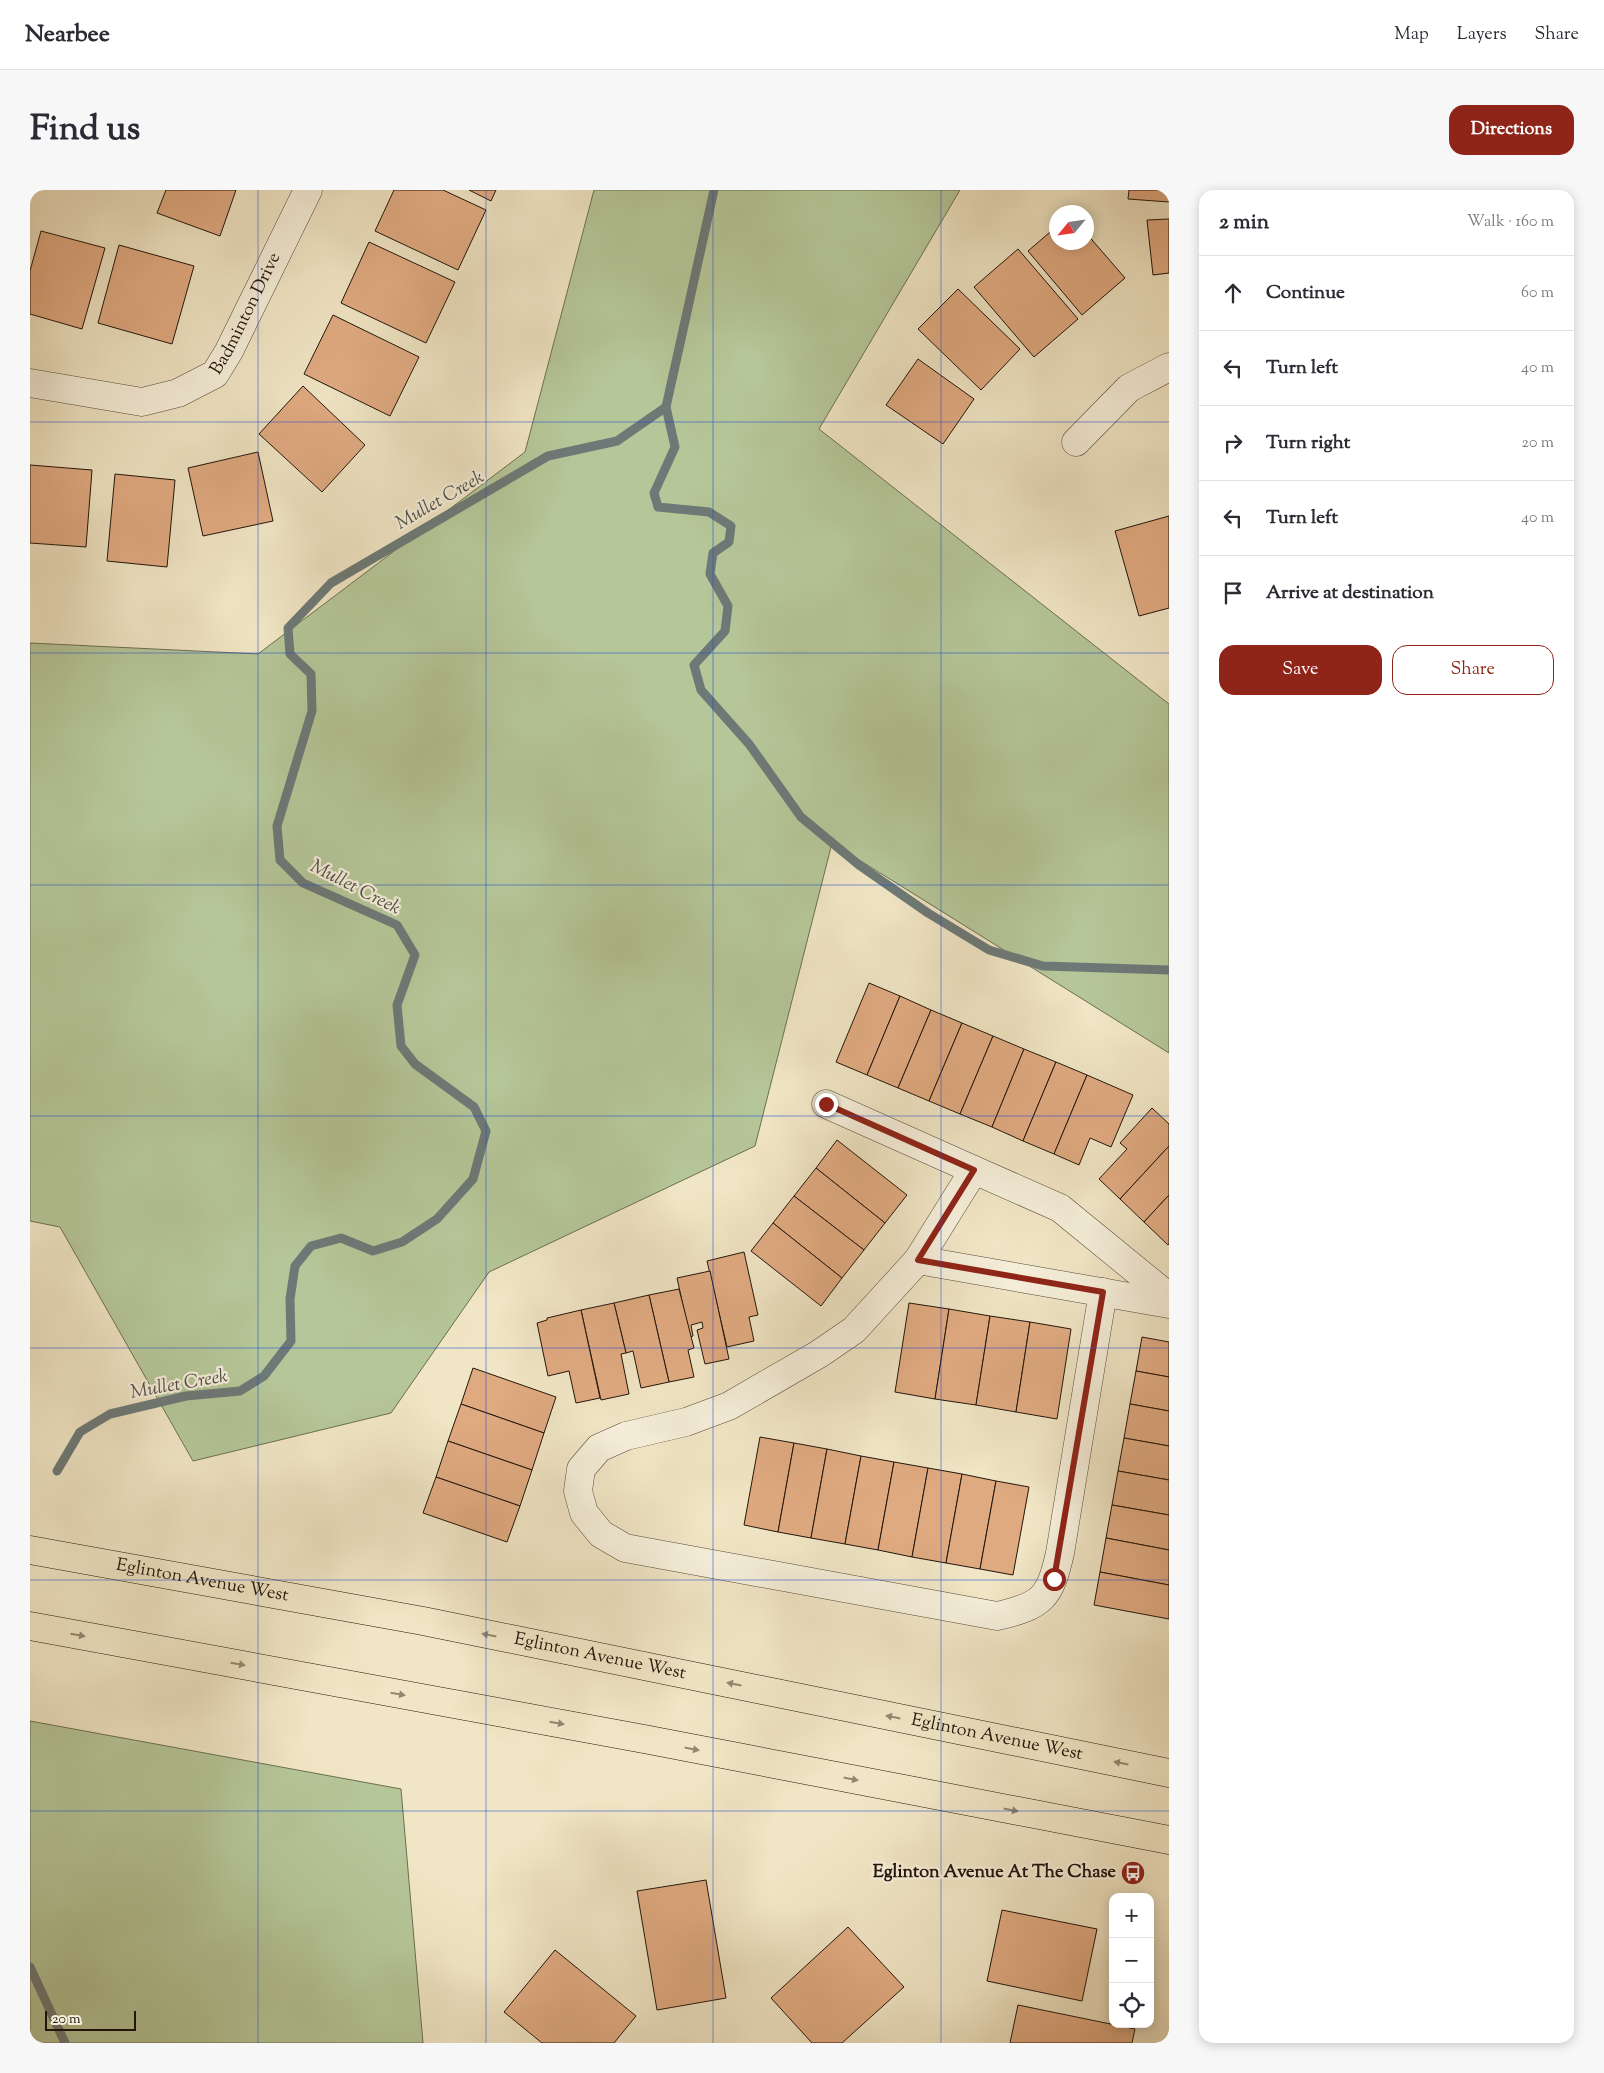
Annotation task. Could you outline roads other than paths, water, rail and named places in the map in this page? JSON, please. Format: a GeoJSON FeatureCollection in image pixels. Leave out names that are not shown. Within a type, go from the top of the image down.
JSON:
{"type":"FeatureCollection","features":[{"type":"Feature","properties":{"kind":"main road","name":"Eglinton Avenue West"},"geometry":{"type":"LineString","coordinates":[[30,1550],[423,1621],[1169,1773]]}},
{"type":"Feature","properties":{"kind":"main road"},"geometry":{"type":"LineString","coordinates":[[30,1626],[1169,1840]]}},
{"type":"Feature","properties":{"kind":"street","name":"Badminton Drive"},"geometry":{"type":"LineString","coordinates":[[30,383],[142,402],[178,393],[215,374],[229,351],[308,190]]}},
{"type":"Feature","properties":{"kind":"street"},"geometry":{"type":"LineString","coordinates":[[1076,442],[1128,388],[1169,367]]}},
{"type":"Feature","properties":{"kind":"street"},"geometry":{"type":"LineString","coordinates":[[826,1104],[1060,1208],[1169,1297]]}},
{"type":"Feature","properties":{"kind":"street"},"geometry":{"type":"LineString","coordinates":[[974,1170],[918,1260],[854,1330],[819,1354],[729,1406],[686,1422],[626,1436],[600,1448],[581,1469],[578,1491],[584,1514],[601,1534],[625,1548],[997,1616],[1018,1612],[1041,1601],[1054,1579],[1103,1292]]}},
{"type":"Feature","properties":{"kind":"street"},"geometry":{"type":"LineString","coordinates":[[918,1260],[1169,1304]]}},
{"type":"Feature","properties":{"kind":"waterway","name":"Mullet Creek"},"geometry":{"type":"LineString","coordinates":[[57,1471],[80,1432],[110,1414],[186,1396],[240,1391],[264,1376],[291,1341],[290,1299],[295,1266],[311,1246],[341,1238],[373,1251],[402,1242],[437,1219],[473,1179],[486,1131],[474,1107],[415,1064],[401,1046],[397,1005],[415,955],[397,925],[303,883],[280,860],[277,826],[312,711],[311,674],[290,654],[288,628],[331,583],[548,456],[617,441],[666,407],[714,190]]}},
{"type":"Feature","properties":{"kind":"waterway"},"geometry":{"type":"LineString","coordinates":[[666,407],[675,447],[654,493],[658,507],[709,512],[731,526],[729,542],[713,553],[710,574],[728,606],[725,631],[694,665],[701,690],[749,744],[801,817],[859,865],[928,913],[989,950],[1043,966],[1169,970]]}},
{"type":"Feature","properties":{"kind":"waterway","name":"Mullet Creek"},"geometry":{"type":"LineString","coordinates":[[30,1967],[65,2043]]}},
{"type":"Feature","properties":{"kind":"place","name":"Eglinton Avenue At The Chase"},"geometry":{"type":"Point","coordinates":[1133,1873]}}]}
